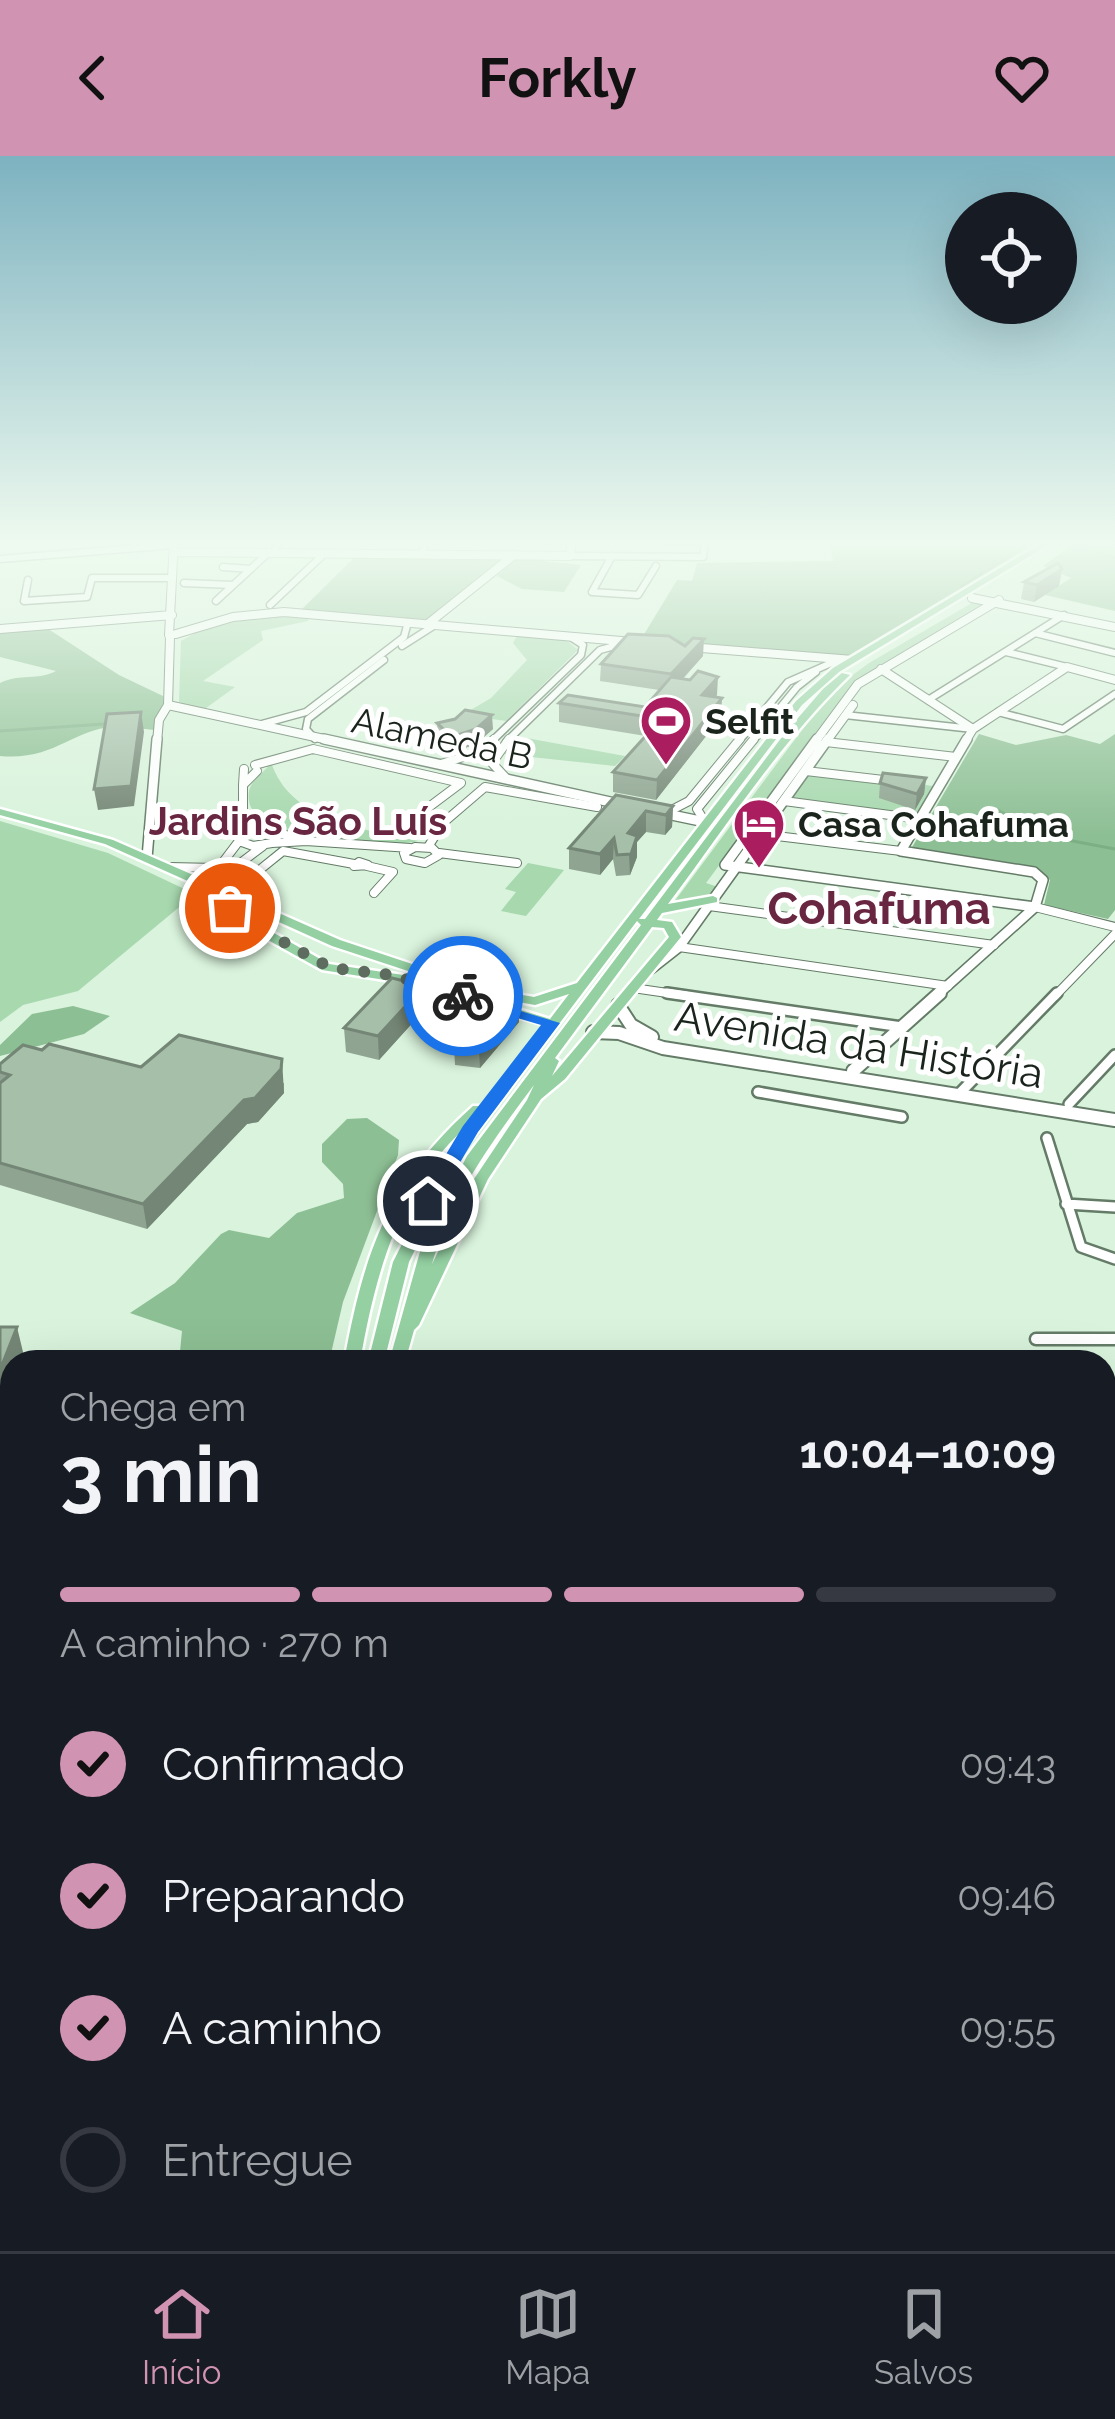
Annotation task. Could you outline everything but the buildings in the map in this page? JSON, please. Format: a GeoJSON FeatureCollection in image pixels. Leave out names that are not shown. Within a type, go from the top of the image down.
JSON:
{"type":"FeatureCollection","features":[{"type":"Feature","properties":{"kind":"main road"},"geometry":{"type":"LineString","coordinates":[[378,1350],[390,1294],[413,1232],[448,1163],[496,1094],[808,692],[889,639]]}},
{"type":"Feature","properties":{"kind":"main road"},"geometry":{"type":"LineString","coordinates":[[402,1350],[420,1268],[474,1156],[826,691],[908,639]]}},
{"type":"Feature","properties":{"kind":"main road"},"geometry":{"type":"LineString","coordinates":[[0,815],[130,851],[146,851],[165,866],[309,931],[402,967],[506,998],[543,1000],[580,986]]}},
{"type":"Feature","properties":{"kind":"main road"},"geometry":{"type":"LineString","coordinates":[[0,815],[115,852],[219,900],[247,922],[331,968],[392,975],[551,1023]]}},
{"type":"Feature","properties":{"kind":"main road"},"geometry":{"type":"LineString","coordinates":[[226,869],[253,906]]}},
{"type":"Feature","properties":{"kind":"main road"},"geometry":{"type":"LineString","coordinates":[[628,923],[711,903]]}},
{"type":"Feature","properties":{"kind":"main road"},"geometry":{"type":"LineString","coordinates":[[534,1100],[560,1076],[676,934],[652,916]]}},
{"type":"Feature","properties":{"kind":"main road"},"geometry":{"type":"LineString","coordinates":[[247,922],[330,963],[343,965],[356,959],[309,931]]}},
{"type":"Feature","properties":{"kind":"main road"},"geometry":{"type":"LineString","coordinates":[[404,1350],[481,1179],[534,1100],[562,1036]]}},
{"type":"Feature","properties":{"kind":"main road"},"geometry":{"type":"LineString","coordinates":[[354,1350],[364,1301],[397,1206],[437,1143],[496,1094]]}},
{"type":"Feature","properties":{"kind":"street"},"geometry":{"type":"LineString","coordinates":[[146,851],[159,720],[169,704],[175,639]]}},
{"type":"Feature","properties":{"kind":"street"},"geometry":{"type":"LineString","coordinates":[[315,739],[306,729],[308,719],[358,682],[402,639]]}},
{"type":"Feature","properties":{"kind":"street"},"geometry":{"type":"LineString","coordinates":[[253,726],[299,716],[411,639]]}},
{"type":"Feature","properties":{"kind":"street"},"geometry":{"type":"LineString","coordinates":[[435,765],[482,751],[581,655],[583,645],[572,639]]}},
{"type":"Feature","properties":{"kind":"street"},"geometry":{"type":"LineString","coordinates":[[593,639],[656,644]]}},
{"type":"Feature","properties":{"kind":"street"},"geometry":{"type":"LineString","coordinates":[[938,639],[869,680],[725,863],[735,870],[1035,907],[1115,930],[959,1091]]}},
{"type":"Feature","properties":{"kind":"street"},"geometry":{"type":"LineString","coordinates":[[928,700],[1026,639]]}},
{"type":"Feature","properties":{"kind":"street"},"geometry":{"type":"LineString","coordinates":[[1058,639],[1115,653]]}},
{"type":"Feature","properties":{"kind":"street"},"geometry":{"type":"LineString","coordinates":[[510,781],[493,766],[495,753],[600,650],[633,643]]}},
{"type":"Feature","properties":{"kind":"street"},"geometry":{"type":"LineString","coordinates":[[679,646],[853,660]]}},
{"type":"Feature","properties":{"kind":"street"},"geometry":{"type":"LineString","coordinates":[[1006,652],[1115,680]]}},
{"type":"Feature","properties":{"kind":"street"},"geometry":{"type":"LineString","coordinates":[[664,814],[689,801],[802,672],[805,662],[793,656]]}},
{"type":"Feature","properties":{"kind":"street"},"geometry":{"type":"LineString","coordinates":[[705,822],[697,809],[801,683],[838,660]]}},
{"type":"Feature","properties":{"kind":"street"},"geometry":{"type":"LineString","coordinates":[[802,672],[826,666]]}},
{"type":"Feature","properties":{"kind":"street"},"geometry":{"type":"LineString","coordinates":[[902,851],[973,729],[1067,668]]}},
{"type":"Feature","properties":{"kind":"street"},"geometry":{"type":"LineString","coordinates":[[884,670],[973,729]]}},
{"type":"Feature","properties":{"kind":"street"},"geometry":{"type":"LineString","coordinates":[[348,680],[358,682]]}},
{"type":"Feature","properties":{"kind":"street"},"geometry":{"type":"LineString","coordinates":[[869,680],[903,684]]}},
{"type":"Feature","properties":{"kind":"street"},"geometry":{"type":"LineString","coordinates":[[645,973],[679,947],[784,801],[789,785],[806,771],[869,680]]}},
{"type":"Feature","properties":{"kind":"street"},"geometry":{"type":"LineString","coordinates":[[998,712],[1063,729],[1115,694]]}},
{"type":"Feature","properties":{"kind":"street","name":"Alameda B"},"geometry":{"type":"LineString","coordinates":[[169,704],[705,822]]}},
{"type":"Feature","properties":{"kind":"street"},"geometry":{"type":"LineString","coordinates":[[845,715],[973,729]]}},
{"type":"Feature","properties":{"kind":"street"},"geometry":{"type":"LineString","coordinates":[[826,742],[956,758]]}},
{"type":"Feature","properties":{"kind":"street"},"geometry":{"type":"LineString","coordinates":[[226,869],[241,837],[244,769],[314,749],[461,782],[421,813]]}},
{"type":"Feature","properties":{"kind":"street"},"geometry":{"type":"LineString","coordinates":[[729,754],[742,756]]}},
{"type":"Feature","properties":{"kind":"street"},"geometry":{"type":"LineString","coordinates":[[243,785],[256,768]]}},
{"type":"Feature","properties":{"kind":"street"},"geometry":{"type":"LineString","coordinates":[[806,771],[895,782]]}},
{"type":"Feature","properties":{"kind":"street"},"geometry":{"type":"LineString","coordinates":[[917,784],[939,787]]}},
{"type":"Feature","properties":{"kind":"street"},"geometry":{"type":"LineString","coordinates":[[428,847],[443,823],[489,786],[597,807]]}},
{"type":"Feature","properties":{"kind":"street"},"geometry":{"type":"LineString","coordinates":[[784,801],[920,819]]}},
{"type":"Feature","properties":{"kind":"street"},"geometry":{"type":"LineString","coordinates":[[244,809],[274,831],[306,841],[424,862],[439,853]]}},
{"type":"Feature","properties":{"kind":"street"},"geometry":{"type":"LineString","coordinates":[[241,837],[274,831]]}},
{"type":"Feature","properties":{"kind":"street"},"geometry":{"type":"LineString","coordinates":[[206,885],[278,838],[274,831]]}},
{"type":"Feature","properties":{"kind":"street"},"geometry":{"type":"LineString","coordinates":[[760,834],[1034,872],[1043,880],[1035,907],[854,1075],[849,1108]]}},
{"type":"Feature","properties":{"kind":"street"},"geometry":{"type":"LineString","coordinates":[[241,837],[269,844],[306,841]]}},
{"type":"Feature","properties":{"kind":"street"},"geometry":{"type":"LineString","coordinates":[[375,850],[428,847],[439,853],[518,863]]}},
{"type":"Feature","properties":{"kind":"street"},"geometry":{"type":"LineString","coordinates":[[406,859],[404,853],[410,848]]}},
{"type":"Feature","properties":{"kind":"street"},"geometry":{"type":"LineString","coordinates":[[367,866],[375,850]]}},
{"type":"Feature","properties":{"kind":"street"},"geometry":{"type":"LineString","coordinates":[[247,880],[284,851],[393,872],[374,893]]}},
{"type":"Feature","properties":{"kind":"street"},"geometry":{"type":"LineString","coordinates":[[165,866],[226,869]]}},
{"type":"Feature","properties":{"kind":"street"},"geometry":{"type":"LineString","coordinates":[[711,903],[994,945]]}},
{"type":"Feature","properties":{"kind":"street"},"geometry":{"type":"LineString","coordinates":[[679,947],[948,986]]}},
{"type":"Feature","properties":{"kind":"street"},"geometry":{"type":"LineString","coordinates":[[632,988],[902,1028]]}},
{"type":"Feature","properties":{"kind":"street","name":"Avenida da História"},"geometry":{"type":"LineString","coordinates":[[618,1006],[628,1031]]}},
{"type":"Feature","properties":{"kind":"street","name":"Avenida da História"},"geometry":{"type":"LineString","coordinates":[[593,1032],[628,1031],[663,1048],[1115,1116]]}},
{"type":"Feature","properties":{"kind":"street"},"geometry":{"type":"LineString","coordinates":[[1069,1104],[1115,1055]]}},
{"type":"Feature","properties":{"kind":"street","name":"Avenida da História"},"geometry":{"type":"LineString","coordinates":[[959,1091],[1069,1104],[1115,1116]]}},
{"type":"Feature","properties":{"kind":"street"},"geometry":{"type":"LineString","coordinates":[[758,1092],[902,1117]]}},
{"type":"Feature","properties":{"kind":"street"},"geometry":{"type":"LineString","coordinates":[[1047,1138],[1084,1251],[1115,1259]]}},
{"type":"Feature","properties":{"kind":"street"},"geometry":{"type":"LineString","coordinates":[[1066,1204],[1115,1207]]}},
{"type":"Feature","properties":{"kind":"street"},"geometry":{"type":"LineString","coordinates":[[1036,1340],[1115,1339]]}},
{"type":"Feature","properties":{"kind":"green space"},"geometry":{"type":"Polygon","coordinates":[[[0,639],[63,639],[119,675],[163,696],[164,706],[154,730],[99,729],[35,754],[0,756],[0,683],[56,671],[0,657],[0,639]]]}},
{"type":"Feature","properties":{"kind":"green space"},"geometry":{"type":"Polygon","coordinates":[[[515,639],[565,639],[578,650],[506,721],[471,716],[469,711],[491,698],[527,660],[513,643],[515,639]]]}},
{"type":"Feature","properties":{"kind":"green space"},"geometry":{"type":"Polygon","coordinates":[[[641,639],[883,639],[850,658],[641,639]]]}},
{"type":"Feature","properties":{"kind":"green space"},"geometry":{"type":"Polygon","coordinates":[[[911,639],[928,639],[855,682],[706,883],[718,887],[710,898],[674,902],[831,691],[911,639]]]}},
{"type":"Feature","properties":{"kind":"green space"},"geometry":{"type":"Polygon","coordinates":[[[263,640],[203,681],[235,687],[202,711],[179,702],[181,641],[263,640]]]}},
{"type":"Feature","properties":{"kind":"green space"},"geometry":{"type":"Polygon","coordinates":[[[979,734],[1016,745],[1066,735],[1100,744],[1115,734],[1115,910],[1108,919],[1044,905],[1050,880],[1038,872],[911,849],[979,734]]]}},
{"type":"Feature","properties":{"kind":"green space"},"geometry":{"type":"Polygon","coordinates":[[[521,737],[625,756],[615,766],[504,754],[521,737]]]}},
{"type":"Feature","properties":{"kind":"green space"},"geometry":{"type":"Polygon","coordinates":[[[271,762],[294,798],[311,810],[352,826],[418,841],[352,843],[273,826],[257,815],[249,801],[252,783],[271,762]]]}},
{"type":"Feature","properties":{"kind":"green space"},"geometry":{"type":"Polygon","coordinates":[[[808,769],[940,787],[922,819],[786,800],[808,769]]]}},
{"type":"Feature","properties":{"kind":"green space"},"geometry":{"type":"Polygon","coordinates":[[[0,821],[108,853],[195,894],[78,991],[23,1005],[0,1022],[0,821]]]}},
{"type":"Feature","properties":{"kind":"green space"},"geometry":{"type":"Polygon","coordinates":[[[528,863],[564,870],[526,916],[501,911],[516,892],[505,889],[528,863]]]}},
{"type":"Feature","properties":{"kind":"green space"},"geometry":{"type":"Polygon","coordinates":[[[73,1006],[110,1016],[84,1034],[0,1056],[0,1045],[32,1014],[73,1006]]]}},
{"type":"Feature","properties":{"kind":"green space"},"geometry":{"type":"Polygon","coordinates":[[[367,1118],[399,1140],[398,1155],[343,1302],[332,1350],[180,1350],[182,1331],[130,1313],[175,1283],[221,1234],[229,1230],[269,1238],[297,1213],[344,1198],[343,1184],[322,1162],[322,1144],[347,1119],[367,1118]]]}},
{"type":"Feature","properties":{"kind":"waterway"},"geometry":{"type":"LineString","coordinates":[[0,731],[104,724]]}},
{"type":"Feature","properties":{"kind":"waterway"},"geometry":{"type":"LineString","coordinates":[[998,810],[1041,835],[1115,849]]}},
{"type":"Feature","properties":{"kind":"way so far"},"geometry":{"type":"LineString","coordinates":[[230,908],[331,968],[392,975],[463,996]]}},
{"type":"Feature","properties":{"kind":"place","name":"Selfit"},"geometry":{"type":"Point","coordinates":[666,767]}},
{"type":"Feature","properties":{"kind":"place","name":"Casa Cohafuma"},"geometry":{"type":"Point","coordinates":[759,870]}},
{"type":"Feature","properties":{"kind":"district","name":"Jardins São Luís"},"geometry":{"type":"Point","coordinates":[298,821]}},
{"type":"Feature","properties":{"kind":"district","name":"Cohafuma"},"geometry":{"type":"Point","coordinates":[879,908]}},
{"type":"Feature","properties":{"kind":"route"},"geometry":{"type":"LineString","coordinates":[[428,1201],[470,1130],[551,1023],[463,996]]}}]}
